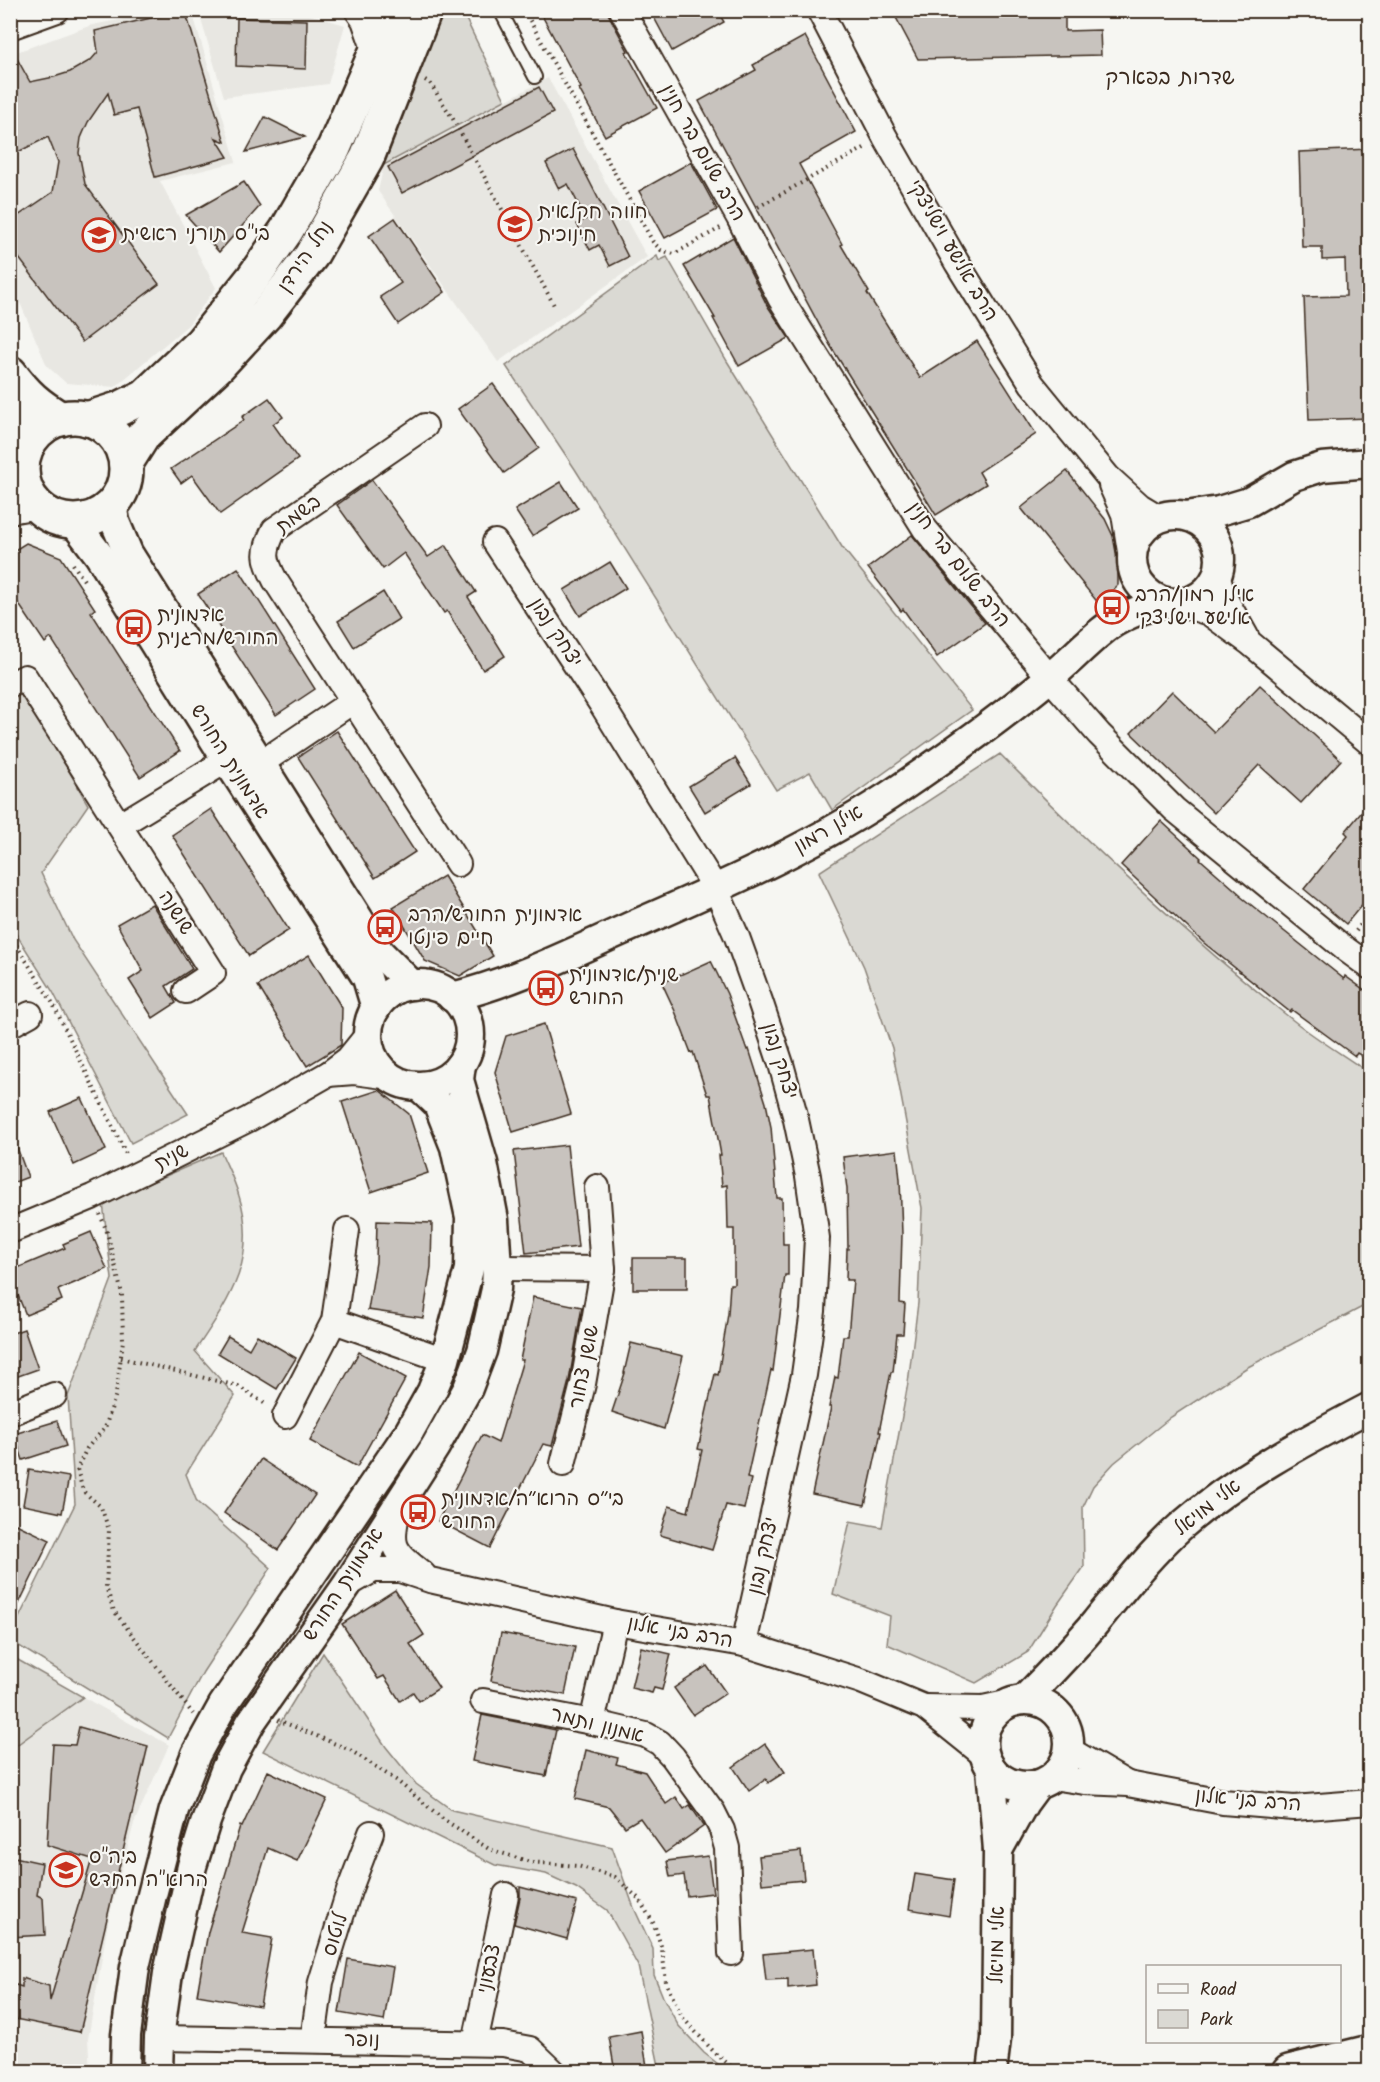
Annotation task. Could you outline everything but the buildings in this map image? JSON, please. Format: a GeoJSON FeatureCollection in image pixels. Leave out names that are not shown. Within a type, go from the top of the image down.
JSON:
{"type":"FeatureCollection","features":[{"type":"Feature","properties":{"kind":"main road","name":"נחל הירדן"},"geometry":{"type":"LineString","coordinates":[[126,463],[142,436],[218,366],[266,314],[311,256],[368,158],[389,62],[386,29],[391,10]]}},
{"type":"Feature","properties":{"kind":"main road","name":"נחל הירדן"},"geometry":{"type":"LineString","coordinates":[[74,419],[121,408],[145,396],[201,343],[246,287],[286,231],[334,148],[425,10]]}},
{"type":"Feature","properties":{"kind":"main road"},"geometry":{"type":"LineString","coordinates":[[10,373],[25,393],[39,406],[74,419],[101,424],[113,435],[126,463],[124,482],[112,504],[91,518],[73,521],[24,509],[28,492],[20,467],[10,412]]}},
{"type":"Feature","properties":{"kind":"main road"},"geometry":{"type":"LineString","coordinates":[[20,467],[37,432],[49,424],[74,419]]}},
{"type":"Feature","properties":{"kind":"main road"},"geometry":{"type":"LineString","coordinates":[[1289,2072],[1370,2052]]}},
{"type":"Feature","properties":{"kind":"street"},"geometry":{"type":"LineString","coordinates":[[10,27],[57,10]]}},
{"type":"Feature","properties":{"kind":"street"},"geometry":{"type":"LineString","coordinates":[[357,10],[389,62]]}},
{"type":"Feature","properties":{"kind":"street","name":"הרב שלום בר חנין"},"geometry":{"type":"LineString","coordinates":[[622,10],[739,218],[780,298],[925,529],[1099,734],[1174,809],[1370,967]]}},
{"type":"Feature","properties":{"kind":"street","name":"הרב אלישע וישליצקי"},"geometry":{"type":"LineString","coordinates":[[819,10],[885,137],[957,263],[1032,384],[1108,477],[1140,506],[1173,517]]}},
{"type":"Feature","properties":{"kind":"street","name":"בשמת"},"geometry":{"type":"LineString","coordinates":[[424,426],[274,530],[267,544],[266,563],[458,864]]}},
{"type":"Feature","properties":{"kind":"street"},"geometry":{"type":"LineString","coordinates":[[1370,463],[1322,467],[1294,476],[1249,502],[1219,511],[1173,517],[1149,524],[1133,545],[1132,565],[1139,585],[1150,596],[1209,613],[1250,643],[1370,743]]}},
{"type":"Feature","properties":{"kind":"street","name":"הרב אלישע וישליצקי"},"geometry":{"type":"LineString","coordinates":[[1108,477],[1124,514],[1132,565]]}},
{"type":"Feature","properties":{"kind":"street"},"geometry":{"type":"LineString","coordinates":[[1171,603],[1192,601],[1203,595],[1211,586],[1232,528],[1249,502]]}},
{"type":"Feature","properties":{"kind":"street","name":"אדמונית החורש"},"geometry":{"type":"LineString","coordinates":[[112,504],[115,522],[128,553],[380,953],[412,985]]}},
{"type":"Feature","properties":{"kind":"street"},"geometry":{"type":"LineString","coordinates":[[1173,517],[1199,521],[1216,541],[1223,595],[1250,643]]}},
{"type":"Feature","properties":{"kind":"street","name":"אדמונית החורש"},"geometry":{"type":"LineString","coordinates":[[73,521],[99,555],[367,978],[373,1021]]}},
{"type":"Feature","properties":{"kind":"street","name":"יצחק נבון"},"geometry":{"type":"LineString","coordinates":[[495,542],[602,705],[716,889],[737,937],[781,1064],[795,1115],[806,1166],[817,1238],[813,1311],[804,1375],[744,1644]]}},
{"type":"Feature","properties":{"kind":"street","name":"אילן רמון"},"geometry":{"type":"LineString","coordinates":[[1104,629],[1122,601],[1132,565]]}},
{"type":"Feature","properties":{"kind":"street","name":"אילן רמון"},"geometry":{"type":"LineString","coordinates":[[452,997],[520,975],[716,889],[822,837],[902,787],[1050,678],[1104,629],[1132,612],[1171,603]]}},
{"type":"Feature","properties":{"kind":"street","name":"שושנה"},"geometry":{"type":"LineString","coordinates":[[10,685],[25,677],[213,973],[186,991]]}},
{"type":"Feature","properties":{"kind":"street"},"geometry":{"type":"LineString","coordinates":[[261,763],[353,702]]}},
{"type":"Feature","properties":{"kind":"street"},"geometry":{"type":"LineString","coordinates":[[120,825],[227,760]]}},
{"type":"Feature","properties":{"kind":"street","name":"אילן רמון"},"geometry":{"type":"LineString","coordinates":[[470,1028],[495,996],[520,975]]}},
{"type":"Feature","properties":{"kind":"street"},"geometry":{"type":"LineString","coordinates":[[412,985],[437,988],[452,997],[464,1011],[470,1028],[469,1047],[461,1064],[443,1080],[420,1087],[391,1077],[374,1057],[373,1021],[392,993],[412,985]]}},
{"type":"Feature","properties":{"kind":"street","name":"שנית"},"geometry":{"type":"LineString","coordinates":[[10,1231],[92,1197],[137,1175],[249,1119],[328,1074],[348,1059],[373,1021]]}},
{"type":"Feature","properties":{"kind":"street","name":"אדמונית החורש"},"geometry":{"type":"LineString","coordinates":[[158,2072],[159,2038],[168,1973],[192,1866],[226,1768],[258,1712],[347,1585],[402,1495],[435,1447],[468,1388],[482,1351],[496,1289],[494,1220],[483,1163],[459,1080],[461,1064]]}},
{"type":"Feature","properties":{"kind":"street","name":"שנית"},"geometry":{"type":"LineString","coordinates":[[328,1074],[354,1072],[391,1077]]}},
{"type":"Feature","properties":{"kind":"street","name":"אדמונית החורש"},"geometry":{"type":"LineString","coordinates":[[124,2072],[126,2035],[135,1967],[174,1810],[196,1754],[223,1705],[409,1432],[432,1391],[445,1360],[470,1269],[470,1217],[455,1147],[438,1104],[420,1087]]}},
{"type":"Feature","properties":{"kind":"street","name":"שושן צחור"},"geometry":{"type":"LineString","coordinates":[[563,1464],[583,1384],[603,1269],[597,1187]]}},
{"type":"Feature","properties":{"kind":"street"},"geometry":{"type":"LineString","coordinates":[[285,1416],[334,1321],[347,1230]]}},
{"type":"Feature","properties":{"kind":"street"},"geometry":{"type":"LineString","coordinates":[[497,1268],[603,1269]]}},
{"type":"Feature","properties":{"kind":"street"},"geometry":{"type":"LineString","coordinates":[[334,1321],[445,1360]]}},
{"type":"Feature","properties":{"kind":"street"},"geometry":{"type":"LineString","coordinates":[[10,1413],[54,1395]]}},
{"type":"Feature","properties":{"kind":"street","name":"אלי מויאל"},"geometry":{"type":"LineString","coordinates":[[1018,1701],[1076,1646],[1138,1572],[1180,1527],[1235,1485],[1292,1448],[1370,1407]]}},
{"type":"Feature","properties":{"kind":"street","name":"הרב בני אלון"},"geometry":{"type":"LineString","coordinates":[[402,1495],[394,1526],[393,1542],[399,1555],[430,1580]]}},
{"type":"Feature","properties":{"kind":"street","name":"הרב בני אלון"},"geometry":{"type":"LineString","coordinates":[[347,1585],[373,1570],[400,1570],[430,1580],[615,1622],[744,1644],[861,1681],[924,1707],[988,1762]]}},
{"type":"Feature","properties":{"kind":"street"},"geometry":{"type":"LineString","coordinates":[[592,1722],[615,1622]]}},
{"type":"Feature","properties":{"kind":"street","name":"אלי מויאל"},"geometry":{"type":"LineString","coordinates":[[1062,1720],[1062,1694],[1076,1646]]}},
{"type":"Feature","properties":{"kind":"street","name":"אמנון ותמר"},"geometry":{"type":"LineString","coordinates":[[483,1701],[646,1735],[660,1743],[674,1757],[713,1812],[722,1830],[727,1848],[731,1953]]}},
{"type":"Feature","properties":{"kind":"street"},"geometry":{"type":"LineString","coordinates":[[1018,1701],[1046,1705],[1062,1720],[1066,1729],[1068,1749],[1065,1761],[1045,1781],[1024,1786],[1012,1784],[1000,1777],[988,1762],[983,1743],[987,1724],[1000,1708],[1018,1701]]}},
{"type":"Feature","properties":{"kind":"street","name":"הרב בני אלון"},"geometry":{"type":"LineString","coordinates":[[924,1707],[983,1708],[1018,1701]]}},
{"type":"Feature","properties":{"kind":"street","name":"הרב בני אלון"},"geometry":{"type":"LineString","coordinates":[[1068,1749],[1128,1784]]}},
{"type":"Feature","properties":{"kind":"street","name":"אלי מויאל"},"geometry":{"type":"LineString","coordinates":[[988,1762],[998,1850],[996,2040],[992,2072]]}},
{"type":"Feature","properties":{"kind":"street","name":"הרב בני אלון"},"geometry":{"type":"LineString","coordinates":[[1045,1781],[1128,1784],[1223,1802],[1294,1808],[1370,1802]]}},
{"type":"Feature","properties":{"kind":"street","name":"אלי מויאל"},"geometry":{"type":"LineString","coordinates":[[998,1850],[1024,1803],[1045,1781]]}},
{"type":"Feature","properties":{"kind":"street","name":"לוטוס"},"geometry":{"type":"LineString","coordinates":[[313,2040],[321,1982],[349,1891],[371,1833]]}},
{"type":"Feature","properties":{"kind":"street","name":"צבעוני"},"geometry":{"type":"LineString","coordinates":[[476,2043],[506,1895]]}},
{"type":"Feature","properties":{"kind":"street","name":"נופר"},"geometry":{"type":"LineString","coordinates":[[159,2038],[503,2044],[530,2049],[554,2072]]}},
{"type":"Feature","properties":{"kind":"street","name":"אלי מויאל"},"geometry":{"type":"LineString","coordinates":[[996,2040],[1008,2072]]}},
{"type":"Feature","properties":{"kind":"lane"},"geometry":{"type":"LineString","coordinates":[[500,10],[535,77]]}},
{"type":"Feature","properties":{"kind":"path"},"geometry":{"type":"LineString","coordinates":[[524,10],[652,242],[661,250],[674,254],[885,137]]}},
{"type":"Feature","properties":{"kind":"path"},"geometry":{"type":"LineString","coordinates":[[389,62],[430,83],[555,307]]}},
{"type":"Feature","properties":{"kind":"path"},"geometry":{"type":"LineString","coordinates":[[71,562],[91,590]]}},
{"type":"Feature","properties":{"kind":"path"},"geometry":{"type":"LineString","coordinates":[[10,935],[52,1002],[137,1175]]}},
{"type":"Feature","properties":{"kind":"path"},"geometry":{"type":"LineString","coordinates":[[92,1197],[107,1232],[122,1294],[123,1341],[116,1394],[105,1428],[87,1448],[77,1469],[83,1491],[101,1507],[109,1530],[105,1587],[114,1611],[196,1718],[201,1710]]}},
{"type":"Feature","properties":{"kind":"path"},"geometry":{"type":"LineString","coordinates":[[121,1358],[238,1386],[285,1416]]}},
{"type":"Feature","properties":{"kind":"path"},"geometry":{"type":"LineString","coordinates":[[258,1712],[350,1750],[396,1780],[443,1819],[489,1849],[530,1862],[578,1866],[615,1877],[638,1898],[654,1924],[662,1949],[666,1982],[682,2017],[716,2053],[738,2072]]}},
{"type":"Feature","properties":{"kind":"shaded area"},"geometry":{"type":"Polygon","coordinates":[[[232,10],[302,12],[345,25],[328,84],[224,97],[199,13],[232,10]]]}},
{"type":"Feature","properties":{"kind":"shaded area","name":"בי\"ס תורני ראשית"},"geometry":{"type":"Polygon","coordinates":[[[166,11],[192,11],[236,162],[160,181],[216,288],[188,325],[115,387],[66,383],[47,366],[21,305],[11,291],[11,54],[92,25],[166,11]]]}},
{"type":"Feature","properties":{"kind":"shaded area","name":"חווה חקלאית חינוכית"},"geometry":{"type":"Polygon","coordinates":[[[548,78],[647,257],[498,362],[378,191],[384,165],[548,78]]]}},
{"type":"Feature","properties":{"kind":"shaded area","name":"ביה\"ס הרוא\"ה החדש"},"geometry":{"type":"Polygon","coordinates":[[[83,1697],[169,1745],[134,1823],[109,1917],[88,2039],[90,2071],[11,2071],[10,1749],[83,1697]]]}},
{"type":"Feature","properties":{"kind":"green space"},"geometry":{"type":"Polygon","coordinates":[[[443,11],[462,11],[505,100],[384,165],[443,11]]]}},
{"type":"Feature","properties":{"kind":"green space"},"geometry":{"type":"Polygon","coordinates":[[[657,256],[659,261],[667,257],[727,361],[842,547],[972,710],[832,810],[810,772],[776,790],[575,469],[506,366],[657,256]]]}},
{"type":"Feature","properties":{"kind":"green space"},"geometry":{"type":"Polygon","coordinates":[[[25,692],[88,805],[41,873],[73,940],[188,1114],[131,1143],[53,992],[11,926],[11,700],[25,692]]]}},
{"type":"Feature","properties":{"kind":"green space"},"geometry":{"type":"Polygon","coordinates":[[[1000,754],[1180,926],[1303,1028],[1369,1073],[1370,1303],[1246,1368],[1171,1417],[1114,1463],[1093,1486],[1083,1507],[1084,1567],[1028,1652],[976,1683],[887,1644],[890,1616],[833,1594],[850,1521],[882,1527],[908,1383],[918,1303],[922,1208],[892,1048],[864,967],[819,872],[1000,754]]]}},
{"type":"Feature","properties":{"kind":"green space"},"geometry":{"type":"Polygon","coordinates":[[[221,1152],[237,1190],[244,1219],[243,1259],[229,1296],[195,1351],[235,1396],[186,1474],[197,1502],[271,1568],[203,1672],[168,1738],[11,1641],[10,1636],[75,1504],[68,1396],[112,1279],[103,1203],[221,1152]]]}},
{"type":"Feature","properties":{"kind":"green space"},"geometry":{"type":"Polygon","coordinates":[[[323,1653],[386,1747],[416,1784],[452,1810],[612,1847],[634,1908],[653,1949],[654,1975],[663,1997],[678,2025],[704,2053],[727,2071],[660,2071],[638,1966],[607,1910],[576,1888],[546,1874],[495,1865],[263,1751],[323,1653]]]}},
{"type":"Feature","properties":{"kind":"green space"},"geometry":{"type":"Polygon","coordinates":[[[11,1656],[83,1697],[10,1749],[11,1656]]]}},
{"type":"Feature","properties":{"kind":"place","name":"חווה חקלאית חינוכית"},"geometry":{"type":"Point","coordinates":[515,224]}},
{"type":"Feature","properties":{"kind":"place","name":"בי\"ס תורני ראשית"},"geometry":{"type":"Point","coordinates":[99,235]}},
{"type":"Feature","properties":{"kind":"place","name":"אילן רמון/הרב אלישע וישליצקי"},"geometry":{"type":"Point","coordinates":[1112,607]}},
{"type":"Feature","properties":{"kind":"place","name":"אדמונית החורש/מרגנית"},"geometry":{"type":"Point","coordinates":[134,627]}},
{"type":"Feature","properties":{"kind":"place","name":"אדמונית החורש/הרב חיים פינטו"},"geometry":{"type":"Point","coordinates":[385,927]}},
{"type":"Feature","properties":{"kind":"place","name":"שנית/אדמונית החורש"},"geometry":{"type":"Point","coordinates":[546,988]}},
{"type":"Feature","properties":{"kind":"place","name":"בי״ס הרוא״ה/אדמונית החורש"},"geometry":{"type":"Point","coordinates":[418,1512]}},
{"type":"Feature","properties":{"kind":"place","name":"ביה\"ס הרוא\"ה החדש"},"geometry":{"type":"Point","coordinates":[66,1870]}},
{"type":"Feature","properties":{"kind":"district","name":"שדרות בפארק"},"geometry":{"type":"Point","coordinates":[1170,78]}}]}
